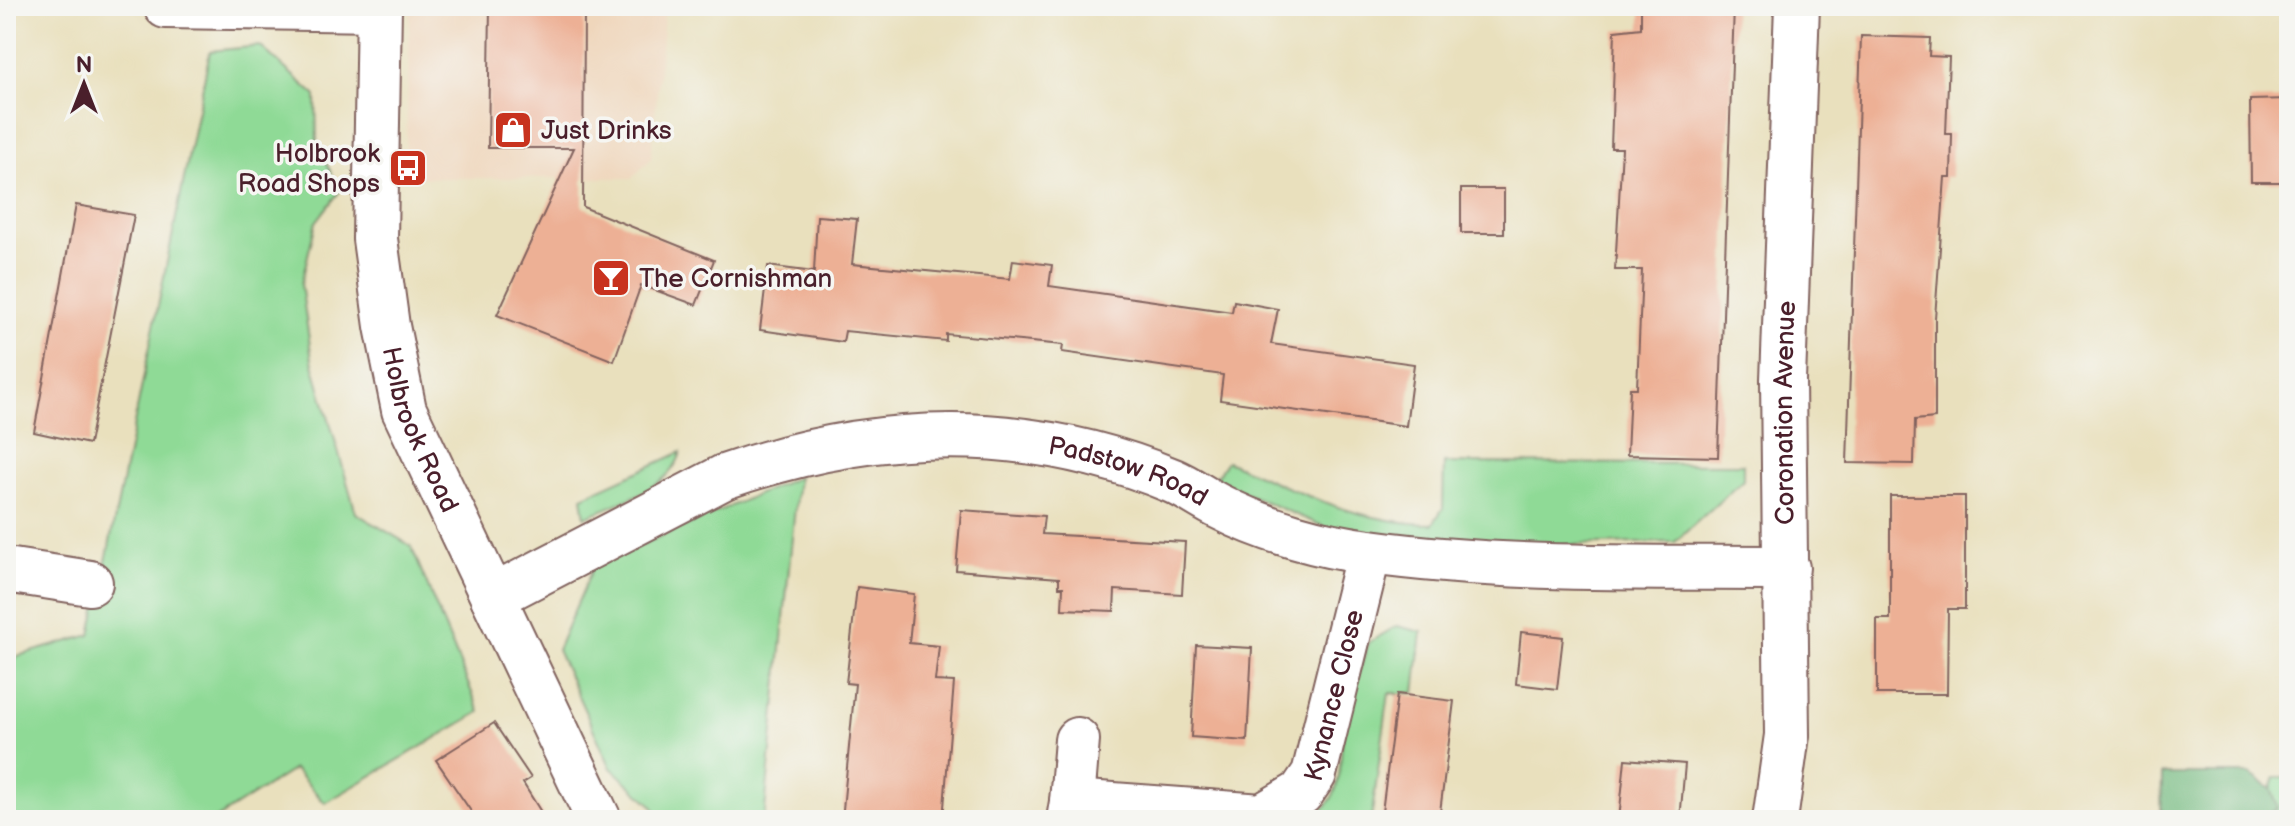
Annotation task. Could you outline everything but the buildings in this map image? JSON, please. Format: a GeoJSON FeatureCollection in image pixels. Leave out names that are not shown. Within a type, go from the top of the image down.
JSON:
{"type":"FeatureCollection","features":[{"type":"Feature","properties":{"kind":"street"},"geometry":{"type":"LineString","coordinates":[[166,6],[379,7]]}},
{"type":"Feature","properties":{"kind":"street","name":"Coronation Avenue"},"geometry":{"type":"LineString","coordinates":[[1775,820],[1787,735],[1783,380],[1797,6]]}},
{"type":"Feature","properties":{"kind":"street","name":"Holbrook Road"},"geometry":{"type":"LineString","coordinates":[[379,7],[375,239],[387,326],[404,410],[599,820]]}},
{"type":"Feature","properties":{"kind":"street","name":"Padstow Road"},"geometry":{"type":"LineString","coordinates":[[493,597],[724,477],[771,461],[869,439],[974,435],[1049,442],[1173,481],[1222,509],[1277,530],[1369,552],[1570,566],[1787,568]]}},
{"type":"Feature","properties":{"kind":"street","name":"Kynance Close"},"geometry":{"type":"LineString","coordinates":[[1077,740],[1070,811],[1262,816],[1301,793],[1314,774],[1369,552]]}},
{"type":"Feature","properties":{"kind":"street"},"geometry":{"type":"LineString","coordinates":[[7,576],[90,583]]}},
{"type":"Feature","properties":{"kind":"shaded area"},"geometry":{"type":"Polygon","coordinates":[[[410,6],[665,6],[651,159],[632,178],[405,178],[410,6]]]}},
{"type":"Feature","properties":{"kind":"green space"},"geometry":{"type":"Polygon","coordinates":[[[260,46],[316,96],[317,144],[340,191],[316,222],[301,284],[312,360],[356,513],[411,546],[480,712],[325,803],[294,769],[214,820],[6,820],[6,675],[17,656],[91,635],[210,51],[260,46]]]}},
{"type":"Feature","properties":{"kind":"green space"},"geometry":{"type":"Polygon","coordinates":[[[681,452],[675,465],[655,485],[585,517],[582,497],[681,452]]]}},
{"type":"Feature","properties":{"kind":"green space"},"geometry":{"type":"Polygon","coordinates":[[[1227,461],[1302,494],[1353,512],[1433,524],[1443,508],[1444,463],[1743,464],[1743,480],[1675,542],[1454,548],[1325,527],[1214,480],[1227,461]]]}},
{"type":"Feature","properties":{"kind":"green space"},"geometry":{"type":"Polygon","coordinates":[[[798,477],[764,820],[660,820],[653,806],[611,768],[557,650],[594,565],[798,477]]]}},
{"type":"Feature","properties":{"kind":"green space"},"geometry":{"type":"Polygon","coordinates":[[[1397,626],[1422,632],[1415,693],[1389,693],[1371,820],[1312,820],[1331,800],[1336,789],[1346,718],[1368,643],[1397,626]]]}},
{"type":"Feature","properties":{"kind":"green space"},"geometry":{"type":"Polygon","coordinates":[[[2162,774],[2250,774],[2271,789],[2278,808],[2261,820],[2161,820],[2162,774]]]}},
{"type":"Feature","properties":{"kind":"green space"},"geometry":{"type":"Polygon","coordinates":[[[2275,777],[2289,777],[2289,820],[2261,820],[2277,808],[2271,789],[2275,777]]]}},
{"type":"Feature","properties":{"kind":"place","name":"Just Drinks"},"geometry":{"type":"Point","coordinates":[513,130]}},
{"type":"Feature","properties":{"kind":"place","name":"Holbrook Road Shops"},"geometry":{"type":"Point","coordinates":[408,168]}},
{"type":"Feature","properties":{"kind":"place","name":"The Cornishman"},"geometry":{"type":"Point","coordinates":[611,278]}}]}
